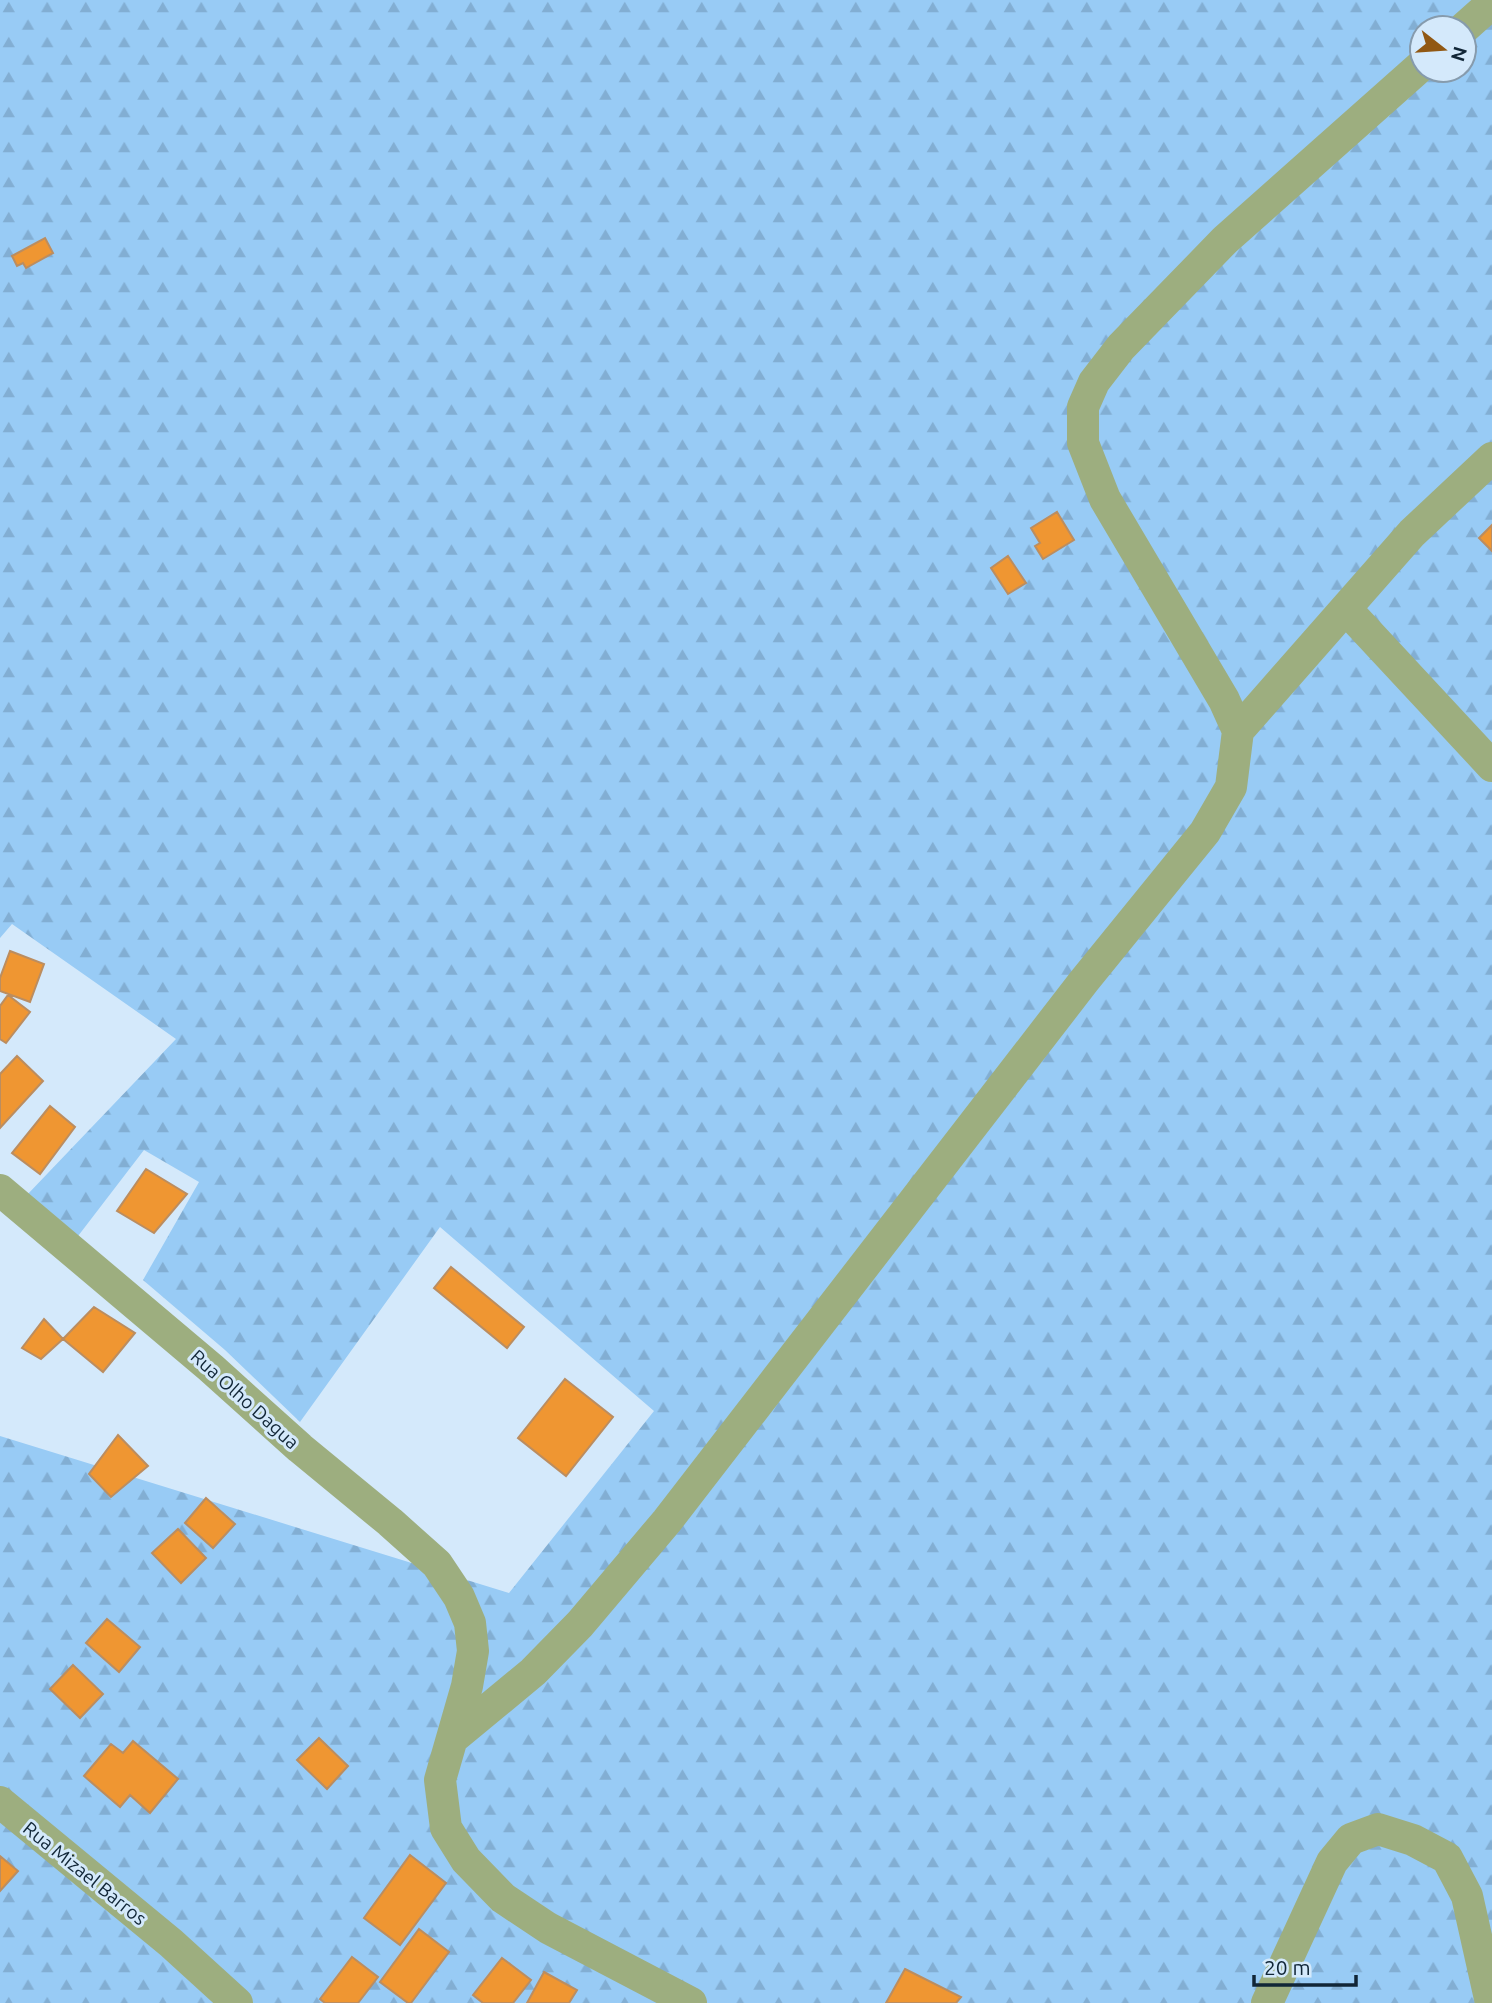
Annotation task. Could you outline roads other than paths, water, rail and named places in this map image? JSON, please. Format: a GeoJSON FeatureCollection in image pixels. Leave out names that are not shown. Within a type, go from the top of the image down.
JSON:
{"type":"FeatureCollection","features":[{"type":"Feature","properties":{"kind":"street"},"geometry":{"type":"LineString","coordinates":[[1478,16],[1492,3]]}},
{"type":"Feature","properties":{"kind":"street"},"geometry":{"type":"LineString","coordinates":[[691,2003],[548,1928],[503,1898],[466,1860],[446,1828],[440,1780],[452,1739],[533,1672],[580,1624],[667,1521],[1084,981],[1205,832],[1231,787],[1238,732],[1224,700],[1105,499],[1083,443],[1083,407],[1094,382],[1121,346],[1225,240],[1408,77]]}},
{"type":"Feature","properties":{"kind":"street"},"geometry":{"type":"LineString","coordinates":[[1238,732],[1412,533],[1492,457]]}},
{"type":"Feature","properties":{"kind":"street"},"geometry":{"type":"LineString","coordinates":[[1346,609],[1492,766]]}},
{"type":"Feature","properties":{"kind":"street","name":"Rua Olho Dagua"},"geometry":{"type":"LineString","coordinates":[[0,1190],[437,1564],[459,1597],[470,1623],[473,1651],[467,1686],[452,1739]]}},
{"type":"Feature","properties":{"kind":"street","name":"Rua Mizael Barros"},"geometry":{"type":"LineString","coordinates":[[0,1802],[171,1943],[237,2003]]}},
{"type":"Feature","properties":{"kind":"street"},"geometry":{"type":"LineString","coordinates":[[1267,2003],[1332,1862],[1351,1839],[1378,1829],[1413,1840],[1447,1858],[1467,1896],[1490,2003]]}}]}
